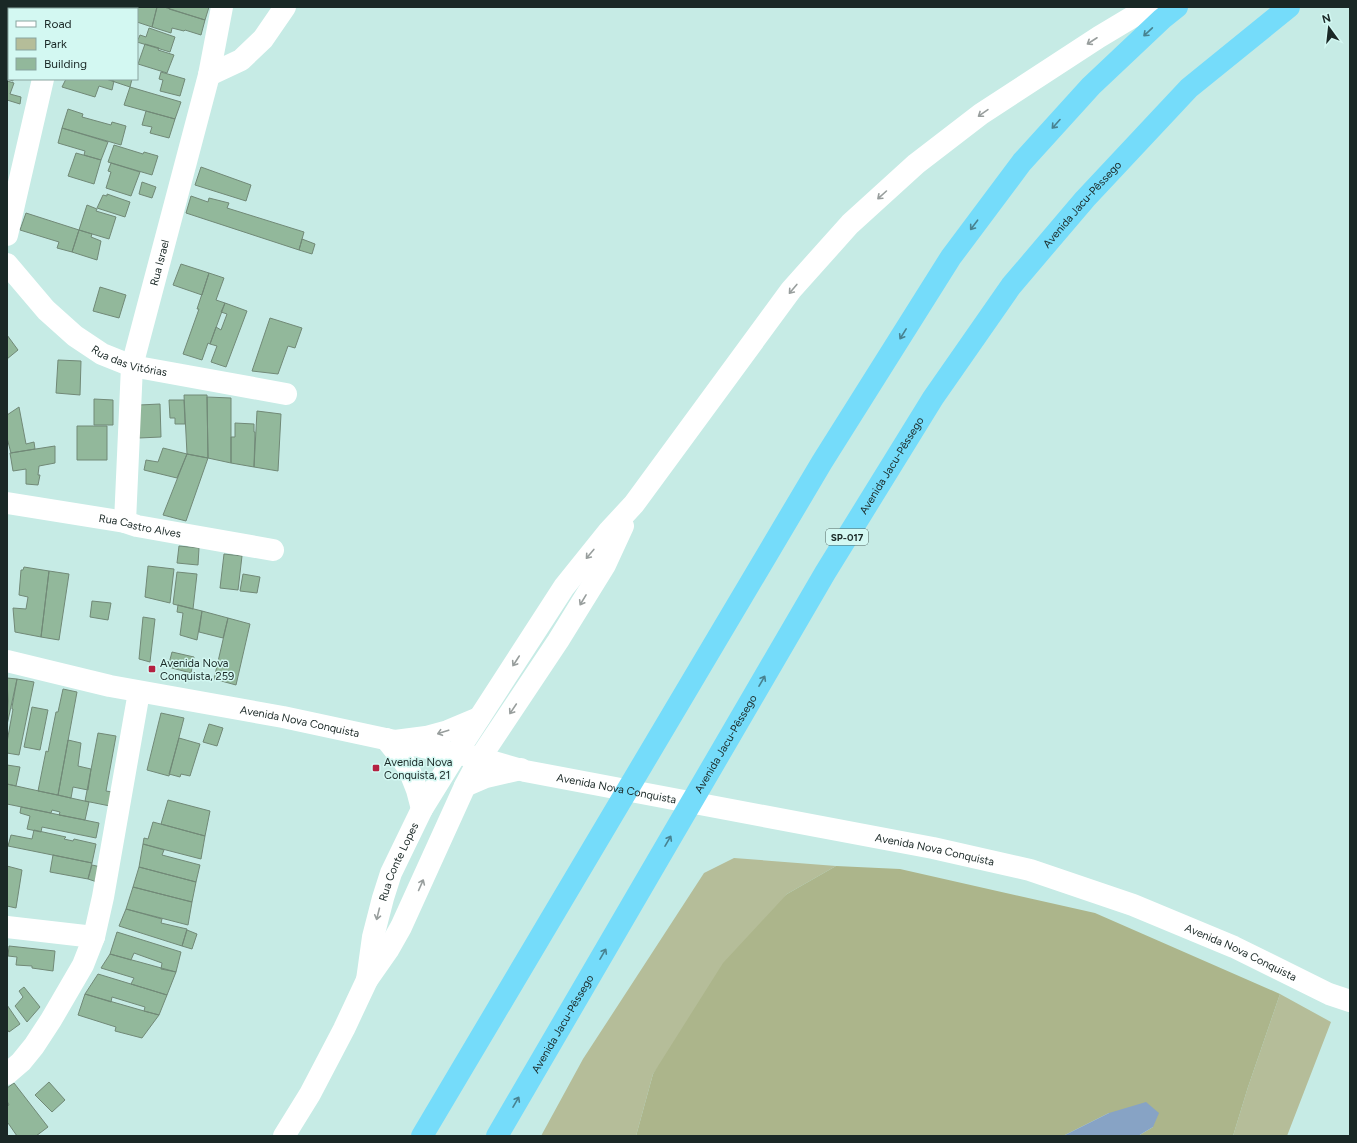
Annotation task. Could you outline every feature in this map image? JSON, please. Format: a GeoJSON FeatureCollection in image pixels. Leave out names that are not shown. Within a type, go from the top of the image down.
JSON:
{"type":"FeatureCollection","features":[{"type":"Feature","properties":{"kind":"highway"},"geometry":{"type":"LineString","coordinates":[[422,1136],[822,462],[951,256],[1022,162],[1080,97],[1162,19],[1177,7]]}},
{"type":"Feature","properties":{"kind":"highway","name":"Avenida Jacu-Pêssego"},"geometry":{"type":"LineString","coordinates":[[497,1136],[824,573],[933,398],[1011,286],[1085,198],[1189,88],[1289,7]]}},
{"type":"Feature","properties":{"kind":"street","name":"Rua Israel"},"geometry":{"type":"LineString","coordinates":[[125,522],[132,366],[209,75],[222,7]]}},
{"type":"Feature","properties":{"kind":"street"},"geometry":{"type":"LineString","coordinates":[[209,75],[241,60],[263,39],[285,7]]}},
{"type":"Feature","properties":{"kind":"street"},"geometry":{"type":"LineString","coordinates":[[634,504],[791,290],[850,224],[916,164],[981,114],[1099,36],[1149,7]]}},
{"type":"Feature","properties":{"kind":"street"},"geometry":{"type":"LineString","coordinates":[[7,235],[43,80]]}},
{"type":"Feature","properties":{"kind":"street","name":"Rua das Vitórias"},"geometry":{"type":"LineString","coordinates":[[7,264],[46,310],[75,336],[102,354],[132,366],[286,394]]}},
{"type":"Feature","properties":{"kind":"street","name":"Rua Castro Alves"},"geometry":{"type":"LineString","coordinates":[[7,503],[125,522],[137,526],[273,550]]}},
{"type":"Feature","properties":{"kind":"street","name":"Rua Conte Lopes"},"geometry":{"type":"LineString","coordinates":[[367,980],[373,937],[391,873],[422,809],[479,718],[564,588],[609,531],[634,504]]}},
{"type":"Feature","properties":{"kind":"street","name":"Rua Conte Lopes"},"geometry":{"type":"LineString","coordinates":[[284,1136],[310,1094],[344,1029],[367,980],[388,950],[401,927],[465,786],[480,758],[558,641],[604,565],[634,504]]}},
{"type":"Feature","properties":{"kind":"street","name":"Avenida Nova Conquista"},"geometry":{"type":"LineString","coordinates":[[7,662],[139,692],[283,717],[480,758],[523,770],[933,848],[1030,870],[1133,905],[1234,947],[1329,994],[1350,1001]]}},
{"type":"Feature","properties":{"kind":"street"},"geometry":{"type":"LineString","coordinates":[[7,1074],[21,1062],[34,1046],[51,1020],[83,965],[94,937],[103,897],[139,692]]}},
{"type":"Feature","properties":{"kind":"street"},"geometry":{"type":"LineString","coordinates":[[422,809],[417,790],[408,767],[390,740],[426,737],[479,718]]}},
{"type":"Feature","properties":{"kind":"street"},"geometry":{"type":"LineString","coordinates":[[465,786],[486,778],[523,770]]}},
{"type":"Feature","properties":{"kind":"street"},"geometry":{"type":"LineString","coordinates":[[7,927],[94,937]]}},
{"type":"Feature","properties":{"kind":"green space"},"geometry":{"type":"Polygon","coordinates":[[[734,858],[836,866],[787,894],[653,1074],[636,1136],[541,1136],[583,1059],[704,873],[734,858]]]}},
{"type":"Feature","properties":{"kind":"green space"},"geometry":{"type":"Polygon","coordinates":[[[836,866],[900,869],[1095,913],[1280,994],[1233,1136],[1138,1136],[1153,1127],[1109,1113],[1063,1136],[636,1136],[653,1074],[723,963],[787,894],[836,866]]]}},
{"type":"Feature","properties":{"kind":"green space"},"geometry":{"type":"Polygon","coordinates":[[[1280,994],[1331,1022],[1287,1136],[1233,1136],[1248,1087],[1280,994]]]}},
{"type":"Feature","properties":{"kind":"water"},"geometry":{"type":"Polygon","coordinates":[[[1146,1102],[1159,1113],[1153,1127],[1138,1136],[1063,1136],[1109,1113],[1146,1102]]]}},
{"type":"Feature","properties":{"kind":"building"},"geometry":{"type":"Polygon","coordinates":[[[7,7],[50,8],[8,8],[7,17],[7,7]]]}},
{"type":"Feature","properties":{"kind":"building"},"geometry":{"type":"Polygon","coordinates":[[[157,7],[152,27],[138,22],[138,8],[104,8],[157,7]]]}},
{"type":"Feature","properties":{"kind":"building"},"geometry":{"type":"Polygon","coordinates":[[[157,7],[164,7],[205,20],[201,35],[172,28],[171,33],[152,27],[157,7]]]}},
{"type":"Feature","properties":{"kind":"building"},"geometry":{"type":"Polygon","coordinates":[[[170,7],[209,7],[205,20],[169,9],[170,7]]]}},
{"type":"Feature","properties":{"kind":"building"},"geometry":{"type":"Polygon","coordinates":[[[149,28],[175,37],[170,52],[138,42],[140,35],[146,37],[149,28]]]}},
{"type":"Feature","properties":{"kind":"building"},"geometry":{"type":"Polygon","coordinates":[[[145,44],[159,48],[158,50],[174,55],[167,73],[138,64],[145,44]]]}},
{"type":"Feature","properties":{"kind":"building"},"geometry":{"type":"Polygon","coordinates":[[[7,60],[8,79],[7,79],[7,60]]]}},
{"type":"Feature","properties":{"kind":"building"},"geometry":{"type":"Polygon","coordinates":[[[161,72],[185,79],[180,96],[160,91],[163,80],[159,79],[161,72]]]}},
{"type":"Feature","properties":{"kind":"building"},"geometry":{"type":"Polygon","coordinates":[[[66,80],[114,81],[112,90],[99,86],[95,97],[62,87],[66,80]]]}},
{"type":"Feature","properties":{"kind":"building"},"geometry":{"type":"Polygon","coordinates":[[[109,80],[132,80],[130,87],[109,80]]]}},
{"type":"Feature","properties":{"kind":"building"},"geometry":{"type":"Polygon","coordinates":[[[7,81],[14,83],[10,94],[21,97],[20,104],[7,100],[7,81]]]}},
{"type":"Feature","properties":{"kind":"building"},"geometry":{"type":"Polygon","coordinates":[[[130,87],[181,102],[175,119],[124,105],[130,87]]]}},
{"type":"Feature","properties":{"kind":"building"},"geometry":{"type":"Polygon","coordinates":[[[68,109],[83,114],[82,117],[111,125],[112,122],[126,126],[121,145],[62,128],[68,109]]]}},
{"type":"Feature","properties":{"kind":"building"},"geometry":{"type":"Polygon","coordinates":[[[146,111],[175,119],[169,138],[150,133],[152,127],[142,125],[146,111]]]}},
{"type":"Feature","properties":{"kind":"building"},"geometry":{"type":"Polygon","coordinates":[[[62,128],[108,142],[101,160],[84,155],[85,151],[58,143],[62,128]]]}},
{"type":"Feature","properties":{"kind":"building"},"geometry":{"type":"Polygon","coordinates":[[[114,145],[143,154],[144,152],[158,156],[152,175],[108,162],[114,145]]]}},
{"type":"Feature","properties":{"kind":"building"},"geometry":{"type":"Polygon","coordinates":[[[76,153],[101,160],[94,184],[68,176],[76,153]]]}},
{"type":"Feature","properties":{"kind":"building"},"geometry":{"type":"Polygon","coordinates":[[[111,163],[140,172],[131,196],[106,188],[111,172],[108,171],[111,163]]]}},
{"type":"Feature","properties":{"kind":"building"},"geometry":{"type":"Polygon","coordinates":[[[201,167],[251,185],[246,201],[195,185],[201,167]]]}},
{"type":"Feature","properties":{"kind":"building"},"geometry":{"type":"Polygon","coordinates":[[[142,182],[156,187],[152,198],[139,194],[142,182]]]}},
{"type":"Feature","properties":{"kind":"building"},"geometry":{"type":"Polygon","coordinates":[[[107,194],[130,202],[125,217],[97,208],[103,195],[107,196],[107,194]]]}},
{"type":"Feature","properties":{"kind":"building"},"geometry":{"type":"Polygon","coordinates":[[[191,196],[208,202],[209,198],[229,203],[227,208],[304,232],[299,250],[186,213],[191,196]]]}},
{"type":"Feature","properties":{"kind":"building"},"geometry":{"type":"Polygon","coordinates":[[[87,205],[97,209],[96,211],[116,217],[109,239],[79,230],[87,205]]]}},
{"type":"Feature","properties":{"kind":"building"},"geometry":{"type":"Polygon","coordinates":[[[26,213],[79,230],[72,252],[57,248],[59,242],[20,230],[26,213]]]}},
{"type":"Feature","properties":{"kind":"building"},"geometry":{"type":"Polygon","coordinates":[[[79,230],[92,234],[91,237],[101,241],[97,260],[72,252],[79,230]]]}},
{"type":"Feature","properties":{"kind":"building"},"geometry":{"type":"Polygon","coordinates":[[[302,239],[315,244],[312,254],[299,250],[302,239]]]}},
{"type":"Feature","properties":{"kind":"building"},"geometry":{"type":"Polygon","coordinates":[[[181,264],[209,273],[202,295],[173,285],[181,264]]]}},
{"type":"Feature","properties":{"kind":"building"},"geometry":{"type":"Polygon","coordinates":[[[209,273],[224,278],[216,300],[225,303],[210,344],[208,343],[202,360],[183,354],[199,309],[197,309],[209,273]]]}},
{"type":"Feature","properties":{"kind":"building"},"geometry":{"type":"Polygon","coordinates":[[[100,287],[126,295],[119,318],[93,311],[100,287]]]}},
{"type":"Feature","properties":{"kind":"building"},"geometry":{"type":"Polygon","coordinates":[[[225,303],[247,311],[226,367],[211,362],[217,346],[210,344],[216,327],[221,330],[227,314],[221,312],[225,303]]]}},
{"type":"Feature","properties":{"kind":"building"},"geometry":{"type":"Polygon","coordinates":[[[270,318],[302,328],[295,348],[288,346],[278,374],[252,371],[270,318]]]}},
{"type":"Feature","properties":{"kind":"building"},"geometry":{"type":"Polygon","coordinates":[[[7,335],[18,350],[7,359],[7,335]]]}},
{"type":"Feature","properties":{"kind":"building"},"geometry":{"type":"Polygon","coordinates":[[[58,360],[81,361],[80,395],[56,393],[58,360]]]}},
{"type":"Feature","properties":{"kind":"building"},"geometry":{"type":"Polygon","coordinates":[[[184,395],[207,395],[208,458],[187,454],[184,395]]]}},
{"type":"Feature","properties":{"kind":"building"},"geometry":{"type":"Polygon","coordinates":[[[207,397],[231,398],[231,463],[208,458],[207,397]]]}},
{"type":"Feature","properties":{"kind":"building"},"geometry":{"type":"Polygon","coordinates":[[[94,399],[113,400],[113,425],[94,425],[94,399]]]}},
{"type":"Feature","properties":{"kind":"building"},"geometry":{"type":"Polygon","coordinates":[[[169,400],[184,400],[185,424],[175,424],[175,418],[170,418],[169,400]]]}},
{"type":"Feature","properties":{"kind":"building"},"geometry":{"type":"Polygon","coordinates":[[[160,404],[161,437],[139,438],[139,405],[160,404]]]}},
{"type":"Feature","properties":{"kind":"building"},"geometry":{"type":"Polygon","coordinates":[[[19,407],[26,444],[34,442],[35,449],[11,453],[7,438],[7,415],[19,407]]]}},
{"type":"Feature","properties":{"kind":"building"},"geometry":{"type":"Polygon","coordinates":[[[257,411],[281,414],[278,471],[254,467],[257,411]]]}},
{"type":"Feature","properties":{"kind":"building"},"geometry":{"type":"Polygon","coordinates":[[[235,423],[254,424],[254,467],[231,463],[231,437],[235,437],[235,423]]]}},
{"type":"Feature","properties":{"kind":"building"},"geometry":{"type":"Polygon","coordinates":[[[77,426],[107,426],[107,460],[77,460],[77,426]]]}},
{"type":"Feature","properties":{"kind":"building"},"geometry":{"type":"Polygon","coordinates":[[[55,446],[55,463],[39,466],[38,475],[40,475],[38,485],[26,484],[26,469],[13,471],[10,453],[55,446]]]}},
{"type":"Feature","properties":{"kind":"building"},"geometry":{"type":"Polygon","coordinates":[[[163,448],[187,454],[177,478],[144,470],[146,460],[158,462],[163,448]]]}},
{"type":"Feature","properties":{"kind":"building"},"geometry":{"type":"Polygon","coordinates":[[[187,454],[208,458],[186,521],[163,515],[187,454]]]}},
{"type":"Feature","properties":{"kind":"building"},"geometry":{"type":"Polygon","coordinates":[[[179,546],[199,548],[198,565],[177,563],[179,546]]]}},
{"type":"Feature","properties":{"kind":"building"},"geometry":{"type":"Polygon","coordinates":[[[224,554],[242,556],[238,590],[220,588],[224,554]]]}},
{"type":"Feature","properties":{"kind":"building"},"geometry":{"type":"Polygon","coordinates":[[[148,566],[174,569],[170,603],[145,597],[148,566]]]}},
{"type":"Feature","properties":{"kind":"building"},"geometry":{"type":"Polygon","coordinates":[[[24,567],[49,571],[41,637],[15,632],[13,608],[26,609],[28,597],[19,595],[21,570],[23,570],[24,567]]]}},
{"type":"Feature","properties":{"kind":"building"},"geometry":{"type":"Polygon","coordinates":[[[49,571],[69,574],[59,640],[41,637],[49,571]]]}},
{"type":"Feature","properties":{"kind":"building"},"geometry":{"type":"Polygon","coordinates":[[[177,572],[197,574],[193,609],[173,604],[177,572]]]}},
{"type":"Feature","properties":{"kind":"building"},"geometry":{"type":"Polygon","coordinates":[[[243,574],[260,577],[257,593],[240,591],[243,574]]]}},
{"type":"Feature","properties":{"kind":"building"},"geometry":{"type":"Polygon","coordinates":[[[92,601],[111,603],[108,620],[90,617],[92,601]]]}},
{"type":"Feature","properties":{"kind":"building"},"geometry":{"type":"Polygon","coordinates":[[[178,605],[202,611],[197,640],[180,635],[183,613],[177,612],[178,605]]]}},
{"type":"Feature","properties":{"kind":"building"},"geometry":{"type":"Polygon","coordinates":[[[202,611],[228,618],[223,638],[199,632],[202,611]]]}},
{"type":"Feature","properties":{"kind":"building"},"geometry":{"type":"Polygon","coordinates":[[[143,617],[155,619],[150,662],[139,659],[143,617]]]}},
{"type":"Feature","properties":{"kind":"building"},"geometry":{"type":"Polygon","coordinates":[[[228,618],[250,624],[236,685],[214,679],[228,618]]]}},
{"type":"Feature","properties":{"kind":"building"},"geometry":{"type":"Polygon","coordinates":[[[172,652],[194,657],[191,673],[168,667],[172,652]]]}},
{"type":"Feature","properties":{"kind":"building"},"geometry":{"type":"Polygon","coordinates":[[[7,678],[17,679],[7,725],[8,701],[7,678]]]}},
{"type":"Feature","properties":{"kind":"building"},"geometry":{"type":"Polygon","coordinates":[[[17,679],[34,682],[19,755],[7,753],[7,742],[17,679]]]}},
{"type":"Feature","properties":{"kind":"building"},"geometry":{"type":"Polygon","coordinates":[[[63,689],[77,692],[58,795],[38,791],[46,751],[48,752],[56,712],[58,712],[63,689]]]}},
{"type":"Feature","properties":{"kind":"building"},"geometry":{"type":"Polygon","coordinates":[[[32,707],[48,710],[40,750],[24,747],[32,707]]]}},
{"type":"Feature","properties":{"kind":"building"},"geometry":{"type":"Polygon","coordinates":[[[161,713],[184,718],[169,776],[147,770],[161,713]]]}},
{"type":"Feature","properties":{"kind":"building"},"geometry":{"type":"Polygon","coordinates":[[[209,724],[223,728],[217,746],[203,742],[209,724]]]}},
{"type":"Feature","properties":{"kind":"building"},"geometry":{"type":"Polygon","coordinates":[[[98,733],[116,736],[106,791],[112,792],[110,806],[85,801],[98,733]]]}},
{"type":"Feature","properties":{"kind":"building"},"geometry":{"type":"Polygon","coordinates":[[[179,738],[200,744],[190,776],[181,774],[180,777],[169,774],[179,738]]]}},
{"type":"Feature","properties":{"kind":"building"},"geometry":{"type":"Polygon","coordinates":[[[68,740],[81,743],[78,766],[91,769],[88,790],[73,787],[71,798],[58,795],[68,740]]]}},
{"type":"Feature","properties":{"kind":"building"},"geometry":{"type":"Polygon","coordinates":[[[7,765],[20,767],[16,786],[7,784],[7,765]]]}},
{"type":"Feature","properties":{"kind":"building"},"geometry":{"type":"Polygon","coordinates":[[[7,784],[89,802],[85,820],[59,815],[60,812],[52,810],[51,813],[7,804],[7,784]]]}},
{"type":"Feature","properties":{"kind":"building"},"geometry":{"type":"Polygon","coordinates":[[[168,800],[210,811],[205,836],[161,824],[168,800]]]}},
{"type":"Feature","properties":{"kind":"building"},"geometry":{"type":"Polygon","coordinates":[[[21,807],[99,823],[96,838],[42,827],[41,832],[27,829],[30,816],[20,813],[21,807]]]}},
{"type":"Feature","properties":{"kind":"building"},"geometry":{"type":"Polygon","coordinates":[[[153,822],[205,836],[201,859],[143,844],[144,838],[148,839],[153,822]]]}},
{"type":"Feature","properties":{"kind":"building"},"geometry":{"type":"Polygon","coordinates":[[[34,830],[66,837],[64,839],[73,841],[74,839],[96,844],[92,863],[8,846],[11,835],[32,839],[34,830]]]}},
{"type":"Feature","properties":{"kind":"building"},"geometry":{"type":"Polygon","coordinates":[[[143,844],[164,850],[162,855],[200,865],[196,882],[139,867],[143,844]]]}},
{"type":"Feature","properties":{"kind":"building"},"geometry":{"type":"Polygon","coordinates":[[[53,855],[92,863],[88,879],[50,872],[53,855]]]}},
{"type":"Feature","properties":{"kind":"building"},"geometry":{"type":"Polygon","coordinates":[[[92,865],[101,867],[97,882],[88,879],[92,865]]]}},
{"type":"Feature","properties":{"kind":"building"},"geometry":{"type":"Polygon","coordinates":[[[7,866],[22,870],[16,908],[7,906],[7,866]]]}},
{"type":"Feature","properties":{"kind":"building"},"geometry":{"type":"Polygon","coordinates":[[[139,867],[196,882],[192,902],[133,887],[139,867]]]}},
{"type":"Feature","properties":{"kind":"building"},"geometry":{"type":"Polygon","coordinates":[[[133,887],[192,902],[188,925],[126,909],[133,887]]]}},
{"type":"Feature","properties":{"kind":"building"},"geometry":{"type":"Polygon","coordinates":[[[126,909],[162,919],[161,923],[187,929],[182,946],[119,926],[126,909]]]}},
{"type":"Feature","properties":{"kind":"building"},"geometry":{"type":"Polygon","coordinates":[[[187,930],[197,934],[192,949],[182,946],[187,930]]]}},
{"type":"Feature","properties":{"kind":"building"},"geometry":{"type":"Polygon","coordinates":[[[117,932],[181,952],[176,972],[161,969],[162,963],[134,953],[131,960],[110,954],[117,932]]]}},
{"type":"Feature","properties":{"kind":"building"},"geometry":{"type":"Polygon","coordinates":[[[9,946],[55,951],[53,971],[32,968],[32,966],[16,965],[17,957],[8,956],[9,946]]]}},
{"type":"Feature","properties":{"kind":"building"},"geometry":{"type":"Polygon","coordinates":[[[110,954],[176,972],[167,995],[131,984],[134,978],[101,968],[110,954]]]}},
{"type":"Feature","properties":{"kind":"building"},"geometry":{"type":"Polygon","coordinates":[[[98,974],[167,995],[159,1015],[144,1011],[145,1007],[112,997],[111,1002],[85,994],[98,974]]]}},
{"type":"Feature","properties":{"kind":"building"},"geometry":{"type":"Polygon","coordinates":[[[24,987],[40,1007],[27,1022],[15,1006],[23,997],[19,991],[24,987]]]}},
{"type":"Feature","properties":{"kind":"building"},"geometry":{"type":"Polygon","coordinates":[[[85,994],[159,1015],[142,1038],[115,1031],[116,1027],[78,1015],[85,994]]]}},
{"type":"Feature","properties":{"kind":"building"},"geometry":{"type":"Polygon","coordinates":[[[7,1005],[20,1024],[9,1032],[7,1029],[7,1005]]]}},
{"type":"Feature","properties":{"kind":"building"},"geometry":{"type":"Polygon","coordinates":[[[49,1082],[65,1100],[52,1112],[35,1095],[49,1082]]]}},
{"type":"Feature","properties":{"kind":"building"},"geometry":{"type":"Polygon","coordinates":[[[14,1083],[48,1127],[36,1136],[17,1136],[8,1123],[7,1124],[7,1106],[9,1105],[7,1101],[7,1088],[14,1083]]]}},
{"type":"Feature","properties":{"kind":"place","name":"Avenida Nova Conquista, 259"},"geometry":{"type":"Point","coordinates":[152,669]}},
{"type":"Feature","properties":{"kind":"place","name":"Avenida Nova Conquista, 21"},"geometry":{"type":"Point","coordinates":[376,768]}}]}
